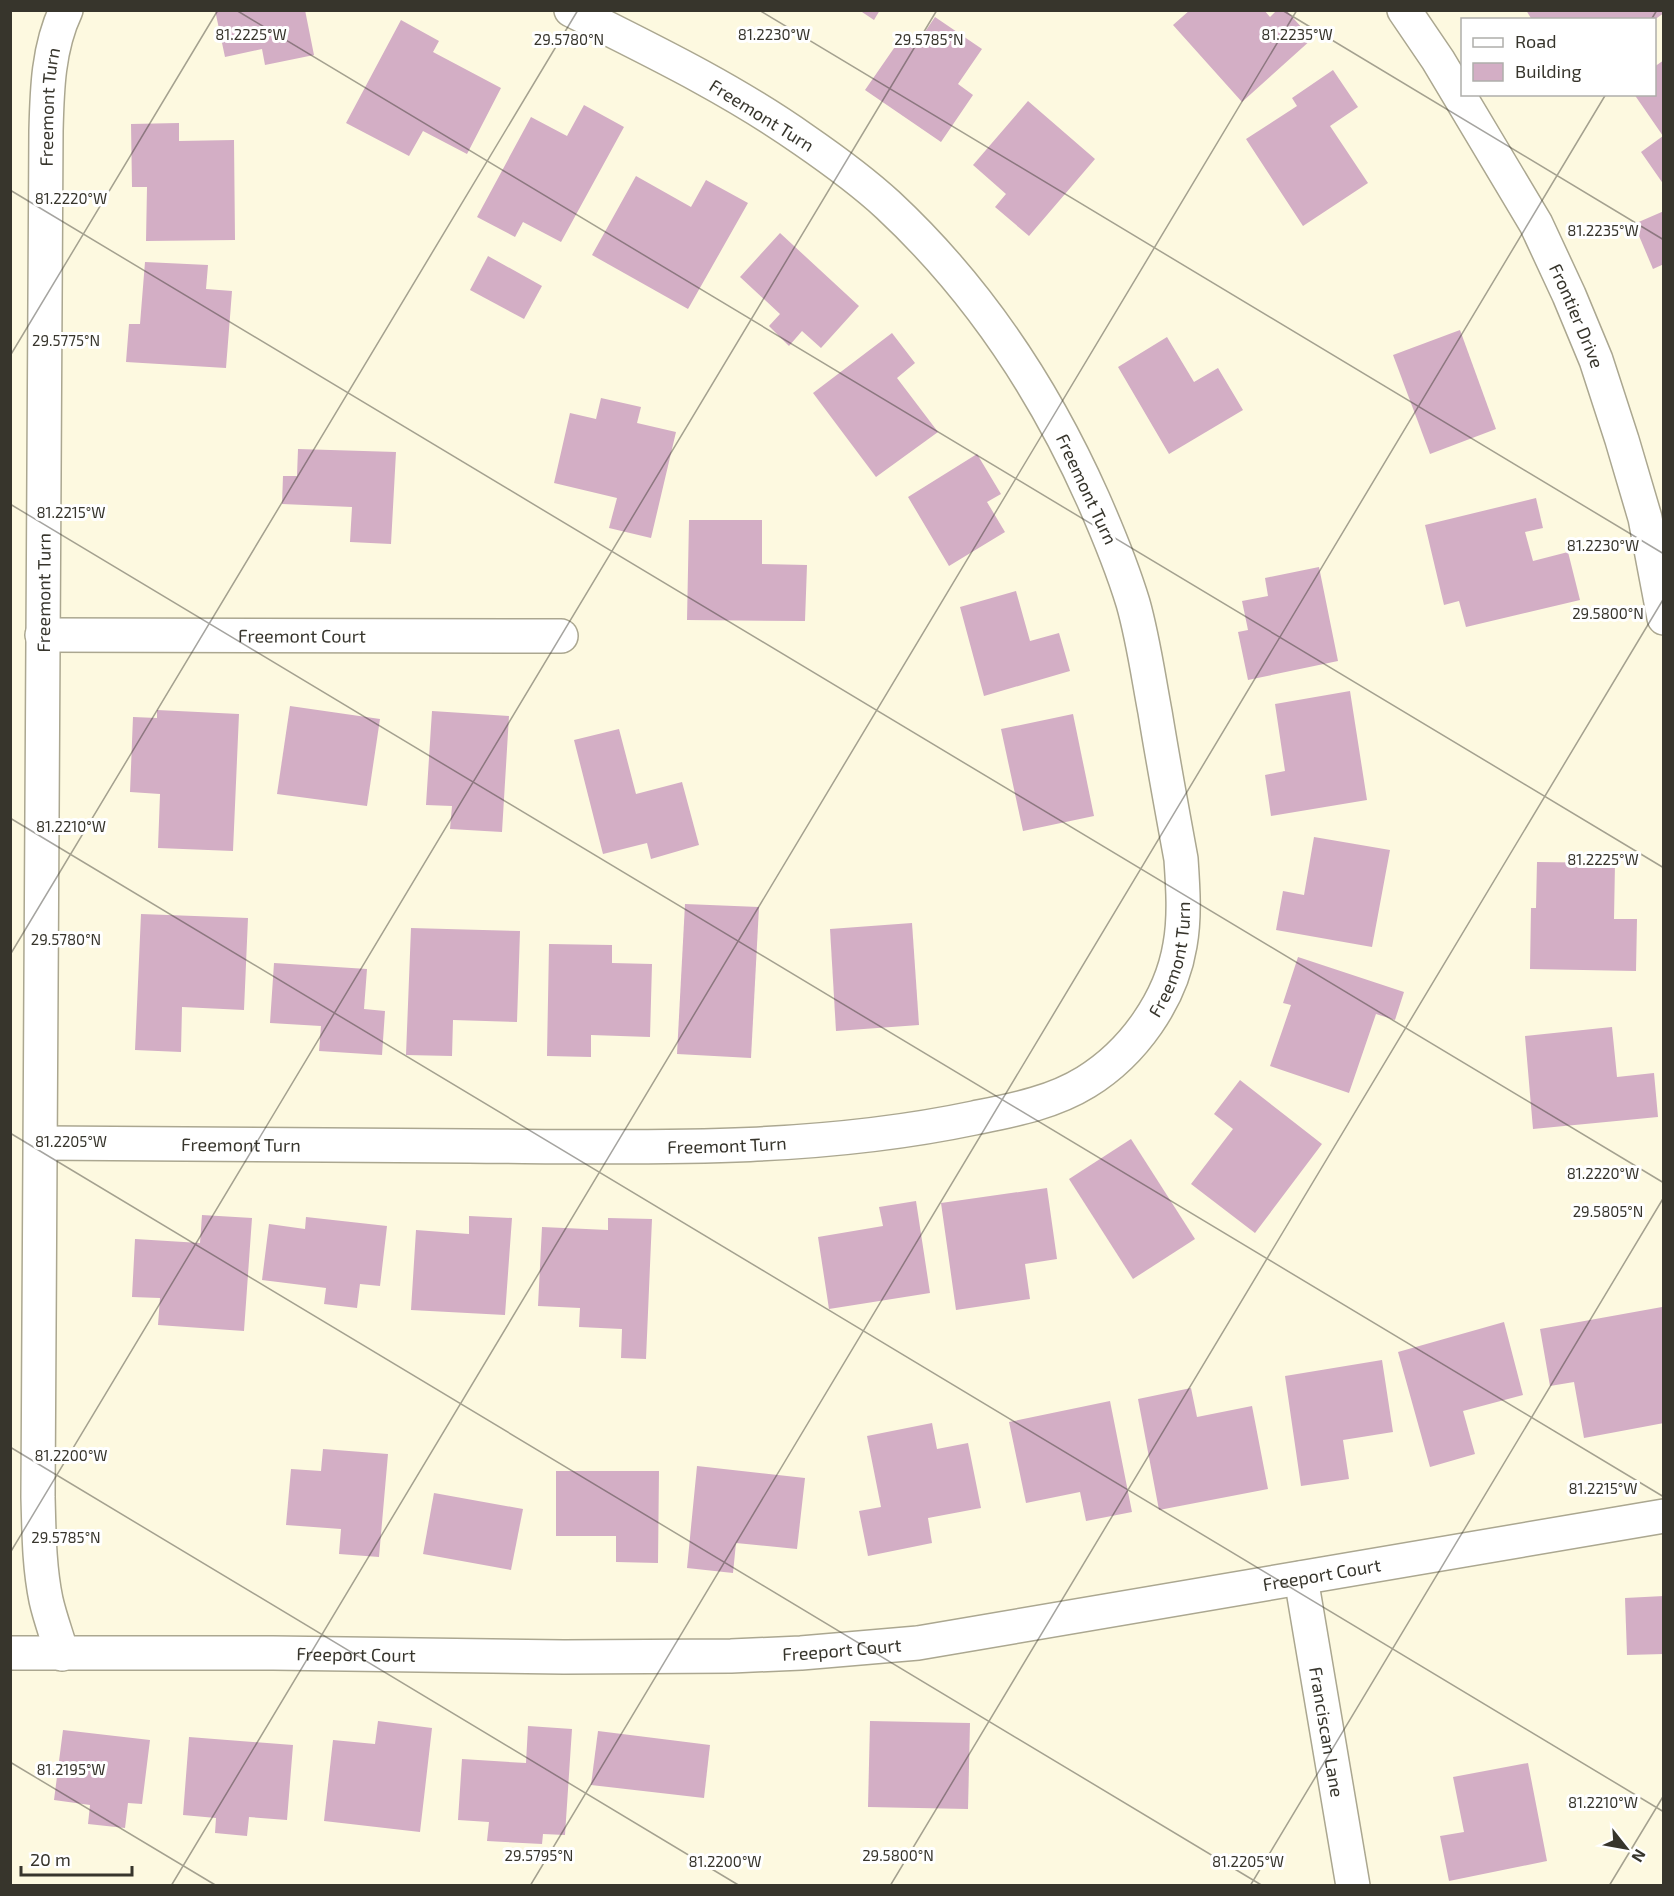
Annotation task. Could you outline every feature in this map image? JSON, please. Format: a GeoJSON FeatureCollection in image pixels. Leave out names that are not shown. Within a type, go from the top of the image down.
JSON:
{"type":"FeatureCollection","features":[{"type":"Feature","properties":{"kind":"street","name":"Freemont Turn"},"geometry":{"type":"LineString","coordinates":[[62,1654],[46,1601],[39,1541],[42,635],[47,100],[54,45],[66,10]]}},
{"type":"Feature","properties":{"kind":"street","name":"Freemont Turn"},"geometry":{"type":"LineString","coordinates":[[41,1143],[646,1147],[759,1143],[927,1128],[1035,1105],[1086,1082],[1110,1064],[1132,1042],[1149,1021],[1163,998],[1174,970],[1180,945],[1183,892],[1180,859],[1143,650],[1133,605],[1111,539],[1073,454],[1034,385],[983,310],[953,274],[887,204],[849,173],[803,139],[726,91],[572,10]]}},
{"type":"Feature","properties":{"kind":"street","name":"Frontier Drive"},"geometry":{"type":"LineString","coordinates":[[1404,10],[1438,60],[1536,224],[1569,296],[1596,360],[1645,518],[1664,618]]}},
{"type":"Feature","properties":{"kind":"street","name":"Freemont Court"},"geometry":{"type":"LineString","coordinates":[[42,635],[561,636]]}},
{"type":"Feature","properties":{"kind":"street","name":"Freeport Court"},"geometry":{"type":"LineString","coordinates":[[10,1653],[273,1653],[575,1657],[801,1653],[918,1643],[1664,1516]]}},
{"type":"Feature","properties":{"kind":"street","name":"Franciscan Lane"},"geometry":{"type":"LineString","coordinates":[[1301,1578],[1353,1886]]}},
{"type":"Feature","properties":{"kind":"building"},"geometry":{"type":"Polygon","coordinates":[[[215,10],[305,10],[314,55],[265,65],[262,49],[225,57],[215,10]]]}},
{"type":"Feature","properties":{"kind":"building"},"geometry":{"type":"Polygon","coordinates":[[[859,10],[880,10],[874,20],[859,10]]]}},
{"type":"Feature","properties":{"kind":"building"},"geometry":{"type":"Polygon","coordinates":[[[1190,10],[1264,10],[1270,17],[1277,10],[1286,10],[1312,39],[1242,102],[1173,25],[1190,10]]]}},
{"type":"Feature","properties":{"kind":"building"},"geometry":{"type":"Polygon","coordinates":[[[1526,10],[1664,10],[1664,13],[1656,19],[1531,18],[1526,10]]]}},
{"type":"Feature","properties":{"kind":"building"},"geometry":{"type":"Polygon","coordinates":[[[935,17],[982,49],[958,84],[973,95],[941,142],[865,90],[901,38],[914,48],[935,17]]]}},
{"type":"Feature","properties":{"kind":"building"},"geometry":{"type":"Polygon","coordinates":[[[401,20],[439,41],[433,52],[501,88],[467,154],[423,131],[409,156],[346,123],[401,20]]]}},
{"type":"Feature","properties":{"kind":"building"},"geometry":{"type":"Polygon","coordinates":[[[1664,60],[1664,185],[1641,152],[1663,136],[1635,96],[1656,96],[1656,66],[1664,60]]]}},
{"type":"Feature","properties":{"kind":"building"},"geometry":{"type":"Polygon","coordinates":[[[1333,70],[1358,107],[1330,126],[1368,183],[1303,226],[1246,139],[1297,106],[1292,98],[1333,70]]]}},
{"type":"Feature","properties":{"kind":"building"},"geometry":{"type":"Polygon","coordinates":[[[1028,101],[1095,159],[1029,236],[995,207],[1006,194],[973,165],[1028,101]]]}},
{"type":"Feature","properties":{"kind":"building"},"geometry":{"type":"Polygon","coordinates":[[[584,105],[624,127],[561,242],[523,222],[515,237],[477,217],[531,117],[567,136],[584,105]]]}},
{"type":"Feature","properties":{"kind":"building"},"geometry":{"type":"Polygon","coordinates":[[[179,123],[179,141],[234,140],[235,240],[146,241],[147,187],[132,187],[131,124],[179,123]]]}},
{"type":"Feature","properties":{"kind":"building"},"geometry":{"type":"Polygon","coordinates":[[[636,176],[691,207],[706,180],[748,203],[688,309],[592,255],[636,176]]]}},
{"type":"Feature","properties":{"kind":"building"},"geometry":{"type":"Polygon","coordinates":[[[1664,211],[1664,264],[1653,269],[1634,224],[1664,211]]]}},
{"type":"Feature","properties":{"kind":"building"},"geometry":{"type":"Polygon","coordinates":[[[780,233],[859,306],[821,348],[802,331],[789,346],[769,326],[780,314],[740,277],[780,233]]]}},
{"type":"Feature","properties":{"kind":"building"},"geometry":{"type":"Polygon","coordinates":[[[488,256],[542,286],[524,319],[470,290],[488,256]]]}},
{"type":"Feature","properties":{"kind":"building"},"geometry":{"type":"Polygon","coordinates":[[[145,262],[208,265],[206,289],[232,291],[226,368],[126,362],[129,324],[140,324],[145,262]]]}},
{"type":"Feature","properties":{"kind":"building"},"geometry":{"type":"Polygon","coordinates":[[[1460,330],[1496,429],[1430,454],[1393,355],[1460,330]]]}},
{"type":"Feature","properties":{"kind":"building"},"geometry":{"type":"Polygon","coordinates":[[[892,333],[915,363],[897,378],[938,432],[876,477],[813,393],[892,333]]]}},
{"type":"Feature","properties":{"kind":"building"},"geometry":{"type":"Polygon","coordinates":[[[1167,337],[1194,382],[1218,368],[1243,410],[1169,454],[1118,367],[1167,337]]]}},
{"type":"Feature","properties":{"kind":"building"},"geometry":{"type":"Polygon","coordinates":[[[601,398],[641,407],[637,423],[676,432],[651,538],[609,528],[617,498],[554,483],[570,413],[596,419],[601,398]]]}},
{"type":"Feature","properties":{"kind":"building"},"geometry":{"type":"Polygon","coordinates":[[[298,449],[396,452],[391,544],[350,542],[352,507],[282,504],[283,476],[297,476],[298,449]]]}},
{"type":"Feature","properties":{"kind":"building"},"geometry":{"type":"Polygon","coordinates":[[[977,454],[1001,494],[987,502],[1005,532],[949,566],[908,497],[977,454]]]}},
{"type":"Feature","properties":{"kind":"building"},"geometry":{"type":"Polygon","coordinates":[[[1536,498],[1543,528],[1525,532],[1533,561],[1568,552],[1580,600],[1466,627],[1459,601],[1444,605],[1425,525],[1536,498]]]}},
{"type":"Feature","properties":{"kind":"building"},"geometry":{"type":"Polygon","coordinates":[[[689,520],[762,520],[762,564],[807,565],[805,621],[687,620],[689,520]]]}},
{"type":"Feature","properties":{"kind":"building"},"geometry":{"type":"Polygon","coordinates":[[[1319,567],[1338,661],[1248,680],[1238,632],[1248,630],[1242,601],[1268,596],[1265,578],[1319,567]]]}},
{"type":"Feature","properties":{"kind":"building"},"geometry":{"type":"Polygon","coordinates":[[[1016,591],[1030,641],[1059,633],[1070,671],[984,696],[960,607],[1016,591]]]}},
{"type":"Feature","properties":{"kind":"building"},"geometry":{"type":"Polygon","coordinates":[[[1350,691],[1367,800],[1271,816],[1265,775],[1285,771],[1275,704],[1350,691]]]}},
{"type":"Feature","properties":{"kind":"building"},"geometry":{"type":"Polygon","coordinates":[[[290,706],[380,719],[367,806],[277,794],[290,706]]]}},
{"type":"Feature","properties":{"kind":"building"},"geometry":{"type":"Polygon","coordinates":[[[157,710],[239,714],[233,851],[158,848],[160,794],[130,792],[133,717],[157,718],[157,710]]]}},
{"type":"Feature","properties":{"kind":"building"},"geometry":{"type":"Polygon","coordinates":[[[432,711],[509,716],[502,832],[450,829],[452,806],[426,805],[432,711]]]}},
{"type":"Feature","properties":{"kind":"building"},"geometry":{"type":"Polygon","coordinates":[[[1073,714],[1094,816],[1023,831],[1001,729],[1073,714]]]}},
{"type":"Feature","properties":{"kind":"building"},"geometry":{"type":"Polygon","coordinates":[[[619,729],[636,794],[682,782],[699,845],[651,859],[647,843],[603,854],[574,740],[619,729]]]}},
{"type":"Feature","properties":{"kind":"building"},"geometry":{"type":"Polygon","coordinates":[[[1314,837],[1390,850],[1372,947],[1276,930],[1283,891],[1304,895],[1314,837]]]}},
{"type":"Feature","properties":{"kind":"building"},"geometry":{"type":"Polygon","coordinates":[[[1537,862],[1615,863],[1614,919],[1637,919],[1636,971],[1530,969],[1531,908],[1536,908],[1537,862]]]}},
{"type":"Feature","properties":{"kind":"building"},"geometry":{"type":"Polygon","coordinates":[[[685,904],[759,907],[751,1058],[677,1054],[685,904]]]}},
{"type":"Feature","properties":{"kind":"building"},"geometry":{"type":"Polygon","coordinates":[[[141,914],[248,918],[244,1010],[182,1007],[181,1052],[135,1050],[141,914]]]}},
{"type":"Feature","properties":{"kind":"building"},"geometry":{"type":"Polygon","coordinates":[[[912,923],[919,1025],[836,1031],[830,929],[912,923]]]}},
{"type":"Feature","properties":{"kind":"building"},"geometry":{"type":"Polygon","coordinates":[[[411,928],[520,931],[517,1022],[453,1020],[452,1056],[406,1055],[411,928]]]}},
{"type":"Feature","properties":{"kind":"building"},"geometry":{"type":"Polygon","coordinates":[[[549,944],[612,945],[612,963],[652,964],[650,1037],[591,1035],[591,1057],[547,1056],[549,944]]]}},
{"type":"Feature","properties":{"kind":"building"},"geometry":{"type":"Polygon","coordinates":[[[1298,957],[1404,992],[1395,1020],[1376,1014],[1349,1093],[1270,1066],[1291,1005],[1283,1003],[1298,957]]]}},
{"type":"Feature","properties":{"kind":"building"},"geometry":{"type":"Polygon","coordinates":[[[274,963],[367,969],[364,1009],[385,1011],[382,1055],[319,1051],[321,1026],[270,1023],[274,963]]]}},
{"type":"Feature","properties":{"kind":"building"},"geometry":{"type":"Polygon","coordinates":[[[1612,1027],[1617,1077],[1654,1073],[1658,1117],[1533,1129],[1525,1036],[1612,1027]]]}},
{"type":"Feature","properties":{"kind":"building"},"geometry":{"type":"Polygon","coordinates":[[[1240,1080],[1322,1144],[1255,1233],[1191,1184],[1233,1129],[1214,1114],[1240,1080]]]}},
{"type":"Feature","properties":{"kind":"building"},"geometry":{"type":"Polygon","coordinates":[[[1131,1139],[1195,1239],[1133,1279],[1069,1179],[1131,1139]]]}},
{"type":"Feature","properties":{"kind":"building"},"geometry":{"type":"Polygon","coordinates":[[[1047,1188],[1057,1259],[1025,1264],[1030,1299],[956,1310],[941,1203],[1047,1188]]]}},
{"type":"Feature","properties":{"kind":"building"},"geometry":{"type":"Polygon","coordinates":[[[916,1201],[930,1293],[829,1309],[818,1237],[883,1226],[879,1207],[916,1201]]]}},
{"type":"Feature","properties":{"kind":"building"},"geometry":{"type":"Polygon","coordinates":[[[202,1215],[252,1218],[244,1331],[158,1325],[160,1298],[132,1297],[135,1239],[200,1243],[202,1215]]]}},
{"type":"Feature","properties":{"kind":"building"},"geometry":{"type":"Polygon","coordinates":[[[469,1216],[512,1218],[505,1315],[411,1310],[416,1230],[469,1234],[469,1216]]]}},
{"type":"Feature","properties":{"kind":"building"},"geometry":{"type":"Polygon","coordinates":[[[306,1217],[387,1226],[380,1286],[360,1284],[357,1308],[324,1304],[326,1288],[262,1280],[269,1224],[305,1229],[306,1217]]]}},
{"type":"Feature","properties":{"kind":"building"},"geometry":{"type":"Polygon","coordinates":[[[608,1218],[652,1219],[646,1359],[621,1358],[622,1329],[579,1327],[580,1308],[538,1306],[542,1227],[608,1230],[608,1218]]]}},
{"type":"Feature","properties":{"kind":"building"},"geometry":{"type":"Polygon","coordinates":[[[1662,1307],[1664,1316],[1664,1423],[1584,1438],[1574,1382],[1550,1386],[1540,1329],[1662,1307]]]}},
{"type":"Feature","properties":{"kind":"building"},"geometry":{"type":"Polygon","coordinates":[[[1504,1322],[1523,1395],[1463,1411],[1475,1454],[1430,1467],[1398,1352],[1504,1322]]]}},
{"type":"Feature","properties":{"kind":"building"},"geometry":{"type":"Polygon","coordinates":[[[1382,1360],[1393,1432],[1343,1440],[1349,1479],[1301,1486],[1285,1376],[1382,1360]]]}},
{"type":"Feature","properties":{"kind":"building"},"geometry":{"type":"Polygon","coordinates":[[[1191,1388],[1197,1417],[1252,1406],[1268,1489],[1159,1510],[1138,1399],[1191,1388]]]}},
{"type":"Feature","properties":{"kind":"building"},"geometry":{"type":"Polygon","coordinates":[[[1110,1401],[1132,1512],[1086,1521],[1080,1492],[1026,1503],[1009,1422],[1110,1401]]]}},
{"type":"Feature","properties":{"kind":"building"},"geometry":{"type":"Polygon","coordinates":[[[932,1423],[937,1449],[968,1443],[981,1508],[928,1518],[932,1543],[868,1556],[859,1511],[881,1507],[867,1436],[932,1423]]]}},
{"type":"Feature","properties":{"kind":"building"},"geometry":{"type":"Polygon","coordinates":[[[323,1449],[388,1454],[379,1557],[339,1554],[341,1529],[286,1525],[291,1469],[321,1471],[323,1449]]]}},
{"type":"Feature","properties":{"kind":"building"},"geometry":{"type":"Polygon","coordinates":[[[697,1466],[805,1478],[797,1549],[736,1543],[733,1573],[687,1568],[697,1466]]]}},
{"type":"Feature","properties":{"kind":"building"},"geometry":{"type":"Polygon","coordinates":[[[556,1471],[659,1471],[658,1563],[616,1562],[616,1536],[556,1536],[556,1471]]]}},
{"type":"Feature","properties":{"kind":"building"},"geometry":{"type":"Polygon","coordinates":[[[434,1493],[523,1509],[511,1570],[423,1554],[434,1493]]]}},
{"type":"Feature","properties":{"kind":"building"},"geometry":{"type":"Polygon","coordinates":[[[1664,1596],[1664,1654],[1627,1655],[1625,1598],[1664,1596]]]}},
{"type":"Feature","properties":{"kind":"building"},"geometry":{"type":"Polygon","coordinates":[[[378,1721],[432,1728],[420,1832],[324,1821],[333,1740],[375,1744],[378,1721]]]}},
{"type":"Feature","properties":{"kind":"building"},"geometry":{"type":"Polygon","coordinates":[[[870,1721],[970,1723],[968,1809],[868,1807],[870,1721]]]}},
{"type":"Feature","properties":{"kind":"building"},"geometry":{"type":"Polygon","coordinates":[[[528,1726],[572,1729],[565,1835],[543,1834],[542,1844],[487,1841],[489,1822],[458,1820],[462,1759],[526,1763],[528,1726]]]}},
{"type":"Feature","properties":{"kind":"building"},"geometry":{"type":"Polygon","coordinates":[[[63,1730],[150,1740],[142,1804],[128,1803],[125,1828],[88,1824],[90,1805],[54,1800],[63,1730]]]}},
{"type":"Feature","properties":{"kind":"building"},"geometry":{"type":"Polygon","coordinates":[[[598,1731],[710,1745],[704,1798],[591,1785],[598,1731]]]}},
{"type":"Feature","properties":{"kind":"building"},"geometry":{"type":"Polygon","coordinates":[[[189,1737],[293,1745],[287,1820],[249,1817],[247,1836],[215,1833],[216,1818],[183,1815],[189,1737]]]}},
{"type":"Feature","properties":{"kind":"building"},"geometry":{"type":"Polygon","coordinates":[[[1528,1763],[1547,1861],[1449,1881],[1440,1836],[1464,1832],[1453,1777],[1528,1763]]]}}]}
